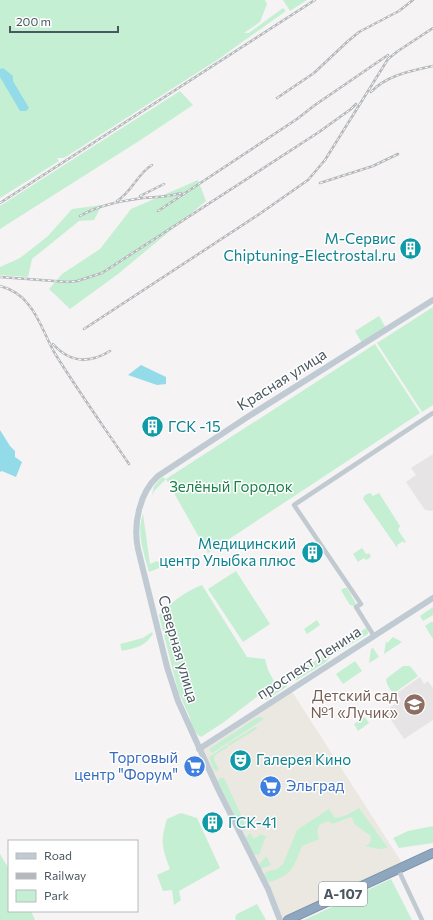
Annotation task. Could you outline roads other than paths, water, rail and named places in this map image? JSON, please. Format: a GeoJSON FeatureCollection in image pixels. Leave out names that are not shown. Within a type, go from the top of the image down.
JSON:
{"type":"FeatureCollection","features":[{"type":"Feature","properties":{"kind":"highway","name":"А-107"},"geometry":{"type":"LineString","coordinates":[[288,920],[433,853]]}},
{"type":"Feature","properties":{"kind":"main road","name":"Красная улица"},"geometry":{"type":"LineString","coordinates":[[148,487],[158,476],[433,300]]}},
{"type":"Feature","properties":{"kind":"main road","name":"Северная улица"},"geometry":{"type":"LineString","coordinates":[[148,487],[137,522],[136,530],[138,549],[173,688],[216,787],[268,889],[280,920]]}},
{"type":"Feature","properties":{"kind":"main road","name":"проспект Ленина"},"geometry":{"type":"LineString","coordinates":[[199,749],[433,598]]}},
{"type":"Feature","properties":{"kind":"street"},"geometry":{"type":"LineString","coordinates":[[374,636],[356,607],[361,604],[294,505],[433,413]]}},
{"type":"Feature","properties":{"kind":"street"},"geometry":{"type":"LineString","coordinates":[[398,869],[422,920]]}},
{"type":"Feature","properties":{"kind":"water"},"geometry":{"type":"Polygon","coordinates":[[[3,68],[13,76],[13,81],[29,108],[26,111],[20,111],[0,77],[0,69],[3,68]]]}},
{"type":"Feature","properties":{"kind":"water"},"geometry":{"type":"Polygon","coordinates":[[[141,365],[166,377],[166,384],[157,385],[128,375],[141,365]]]}},
{"type":"Feature","properties":{"kind":"water"},"geometry":{"type":"Polygon","coordinates":[[[0,430],[15,451],[15,457],[22,462],[16,477],[2,471],[0,472],[0,430]]]}},
{"type":"Feature","properties":{"kind":"railway"},"geometry":{"type":"LineString","coordinates":[[0,203],[315,0]]}},
{"type":"Feature","properties":{"kind":"railway"},"geometry":{"type":"LineString","coordinates":[[277,98],[314,73],[359,32],[399,11],[413,0]]}},
{"type":"Feature","properties":{"kind":"railway"},"geometry":{"type":"LineString","coordinates":[[84,329],[258,215],[308,180],[325,160],[388,59],[433,28]]}},
{"type":"Feature","properties":{"kind":"railway"},"geometry":{"type":"LineString","coordinates":[[158,211],[297,119],[388,55]]}},
{"type":"Feature","properties":{"kind":"railway"},"geometry":{"type":"LineString","coordinates":[[371,92],[384,81],[400,74],[433,66]]}},
{"type":"Feature","properties":{"kind":"railway"},"geometry":{"type":"LineString","coordinates":[[0,277],[68,282],[77,281],[102,273],[319,132],[356,104]]}},
{"type":"Feature","properties":{"kind":"railway"},"geometry":{"type":"LineString","coordinates":[[320,183],[373,166],[398,154]]}},
{"type":"Feature","properties":{"kind":"railway"},"geometry":{"type":"LineString","coordinates":[[117,201],[127,193],[142,173],[152,165]]}},
{"type":"Feature","properties":{"kind":"railway"},"geometry":{"type":"LineString","coordinates":[[140,196],[164,184]]}},
{"type":"Feature","properties":{"kind":"railway"},"geometry":{"type":"LineString","coordinates":[[80,216],[102,206],[118,202],[181,193]]}},
{"type":"Feature","properties":{"kind":"railway"},"geometry":{"type":"LineString","coordinates":[[0,286],[19,295],[32,309],[54,352],[129,464]]}},
{"type":"Feature","properties":{"kind":"railway"},"geometry":{"type":"LineString","coordinates":[[53,344],[66,355],[80,360],[95,358],[110,351]]}},
{"type":"Feature","properties":{"kind":"place","name":"M-Сервис Chiptuning-Electrostal.ru"},"geometry":{"type":"Point","coordinates":[411,248]}},
{"type":"Feature","properties":{"kind":"place","name":"ГСК -15"},"geometry":{"type":"Point","coordinates":[153,427]}},
{"type":"Feature","properties":{"kind":"place","name":"Медицинский центр Улыбка плюс"},"geometry":{"type":"Point","coordinates":[312,553]}},
{"type":"Feature","properties":{"kind":"place","name":"Детский сад №1 «Лучик»"},"geometry":{"type":"Point","coordinates":[414,705]}},
{"type":"Feature","properties":{"kind":"place","name":"Галерея Кино"},"geometry":{"type":"Point","coordinates":[240,760]}},
{"type":"Feature","properties":{"kind":"place","name":"Торговый центр \"Форум\""},"geometry":{"type":"Point","coordinates":[194,767]}},
{"type":"Feature","properties":{"kind":"place","name":"Эльград"},"geometry":{"type":"Point","coordinates":[270,786]}},
{"type":"Feature","properties":{"kind":"place","name":"ГСК-41"},"geometry":{"type":"Point","coordinates":[212,823]}},
{"type":"Feature","properties":{"kind":"park label","name":"Зелёный Городок"},"geometry":{"type":"Point","coordinates":[231,487]}}]}
